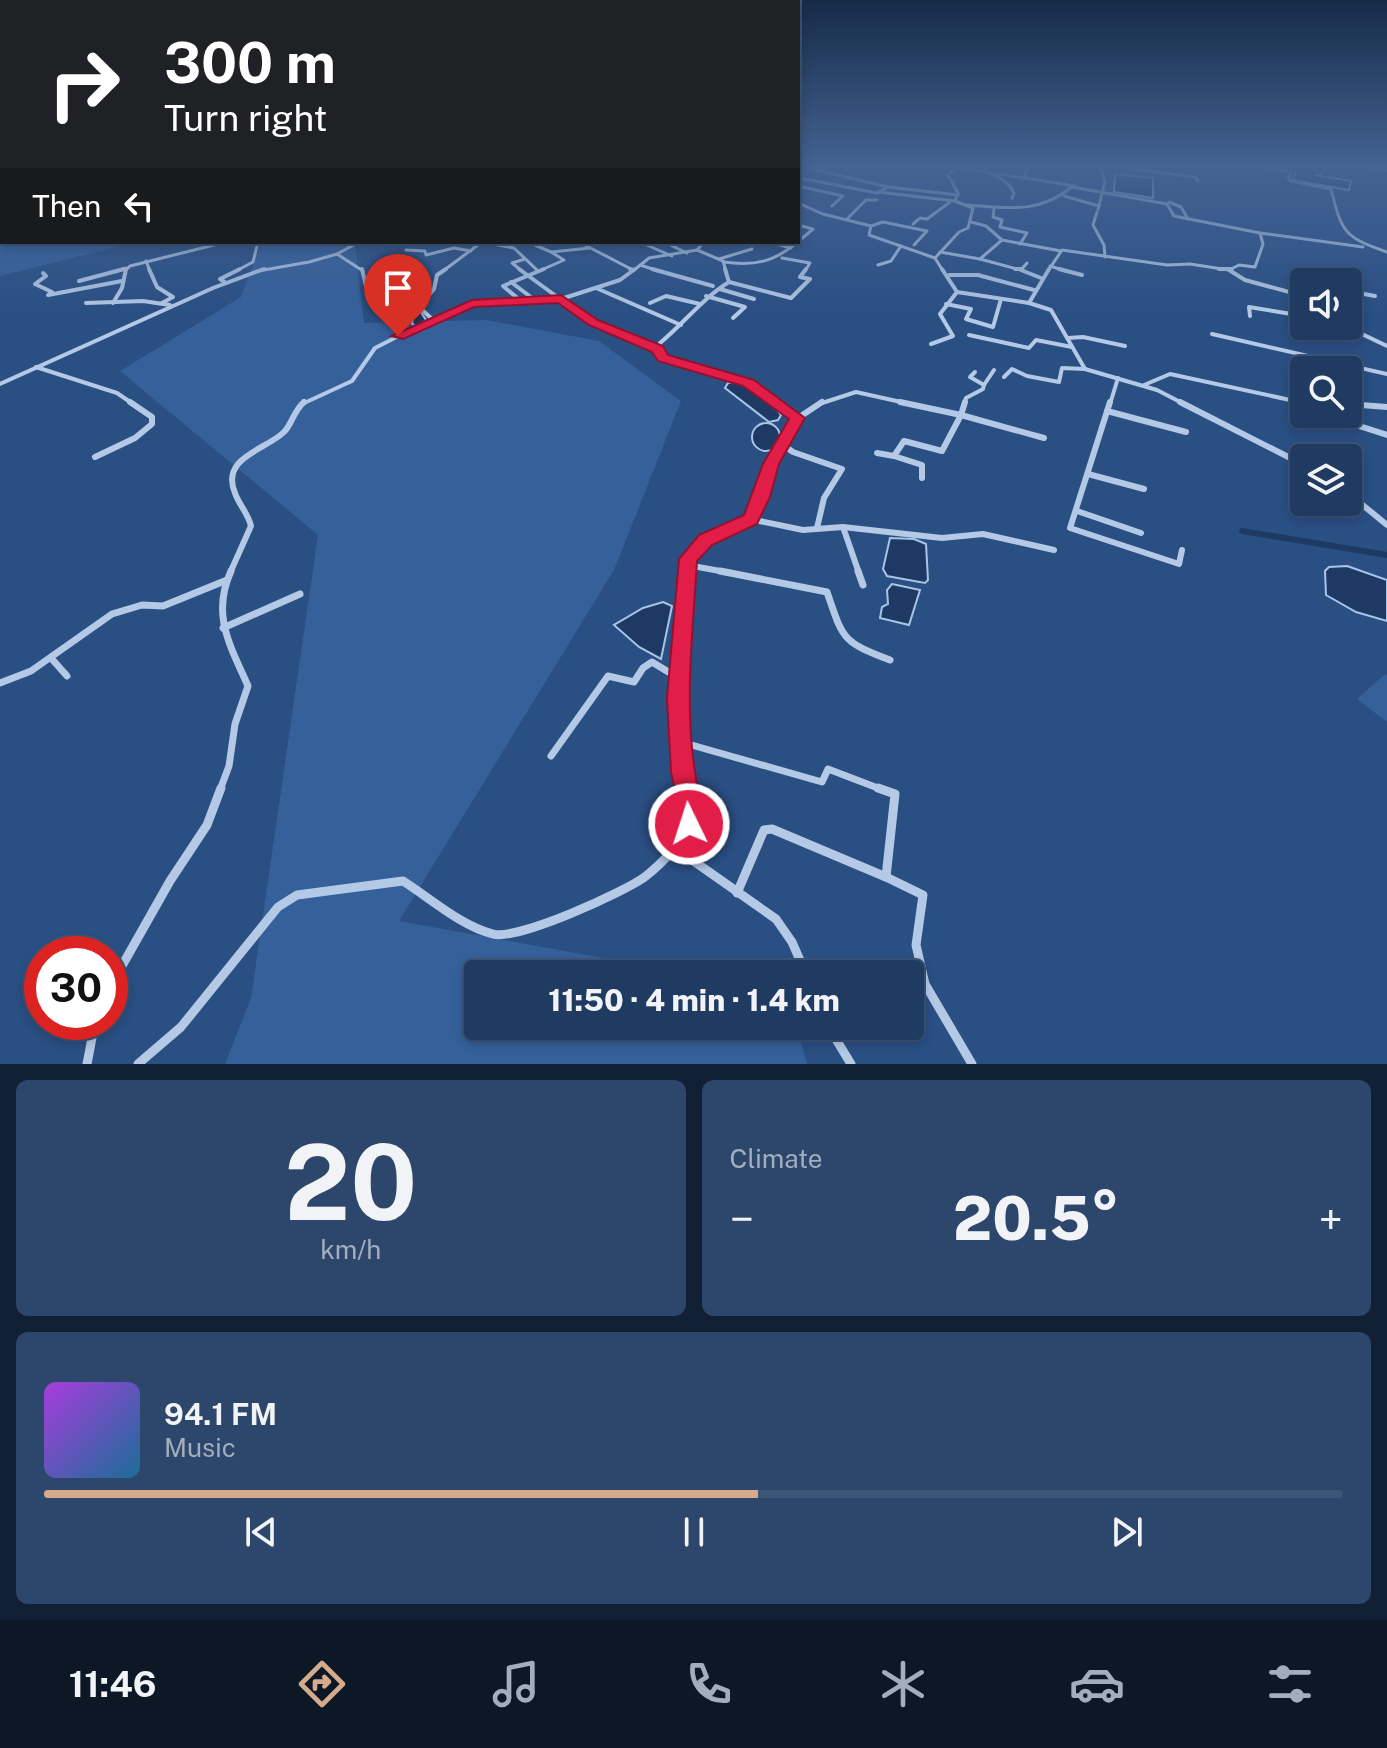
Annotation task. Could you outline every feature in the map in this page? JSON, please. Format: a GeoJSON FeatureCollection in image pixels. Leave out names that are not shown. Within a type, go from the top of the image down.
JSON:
{"type":"FeatureCollection","features":[{"type":"Feature","properties":{"kind":"street"},"geometry":{"type":"LineString","coordinates":[[834,215],[871,226],[883,222],[927,231],[914,245]]}},
{"type":"Feature","properties":{"kind":"street"},"geometry":{"type":"LineString","coordinates":[[847,219],[851,215]]}},
{"type":"Feature","properties":{"kind":"street"},"geometry":{"type":"LineString","coordinates":[[913,224],[920,218],[927,219],[934,215]]}},
{"type":"Feature","properties":{"kind":"street"},"geometry":{"type":"LineString","coordinates":[[935,258],[971,222],[972,215]]}},
{"type":"Feature","properties":{"kind":"street"},"geometry":{"type":"LineString","coordinates":[[994,215],[993,217],[1002,220],[1000,227],[1027,233],[1020,244]]}},
{"type":"Feature","properties":{"kind":"street"},"geometry":{"type":"LineString","coordinates":[[1096,215],[1093,225],[1104,245],[1105,257]]}},
{"type":"Feature","properties":{"kind":"street"},"geometry":{"type":"LineString","coordinates":[[1173,215],[1260,233],[1387,252]]}},
{"type":"Feature","properties":{"kind":"street"},"geometry":{"type":"LineString","coordinates":[[1184,215],[1188,219]]}},
{"type":"Feature","properties":{"kind":"street"},"geometry":{"type":"LineString","coordinates":[[1337,215],[1340,226],[1359,242],[1375,250]]}},
{"type":"Feature","properties":{"kind":"street"},"geometry":{"type":"LineString","coordinates":[[971,222],[986,226],[1002,240],[1020,244],[1061,251],[1073,249],[1105,257],[1229,270],[1245,280],[1290,291]]}},
{"type":"Feature","properties":{"kind":"street"},"geometry":{"type":"LineString","coordinates":[[800,226],[813,229],[800,240]]}},
{"type":"Feature","properties":{"kind":"street"},"geometry":{"type":"LineString","coordinates":[[871,226],[869,235],[935,258],[949,275],[957,292]]}},
{"type":"Feature","properties":{"kind":"street"},"geometry":{"type":"LineString","coordinates":[[1229,270],[1239,265],[1255,267],[1263,244],[1260,233]]}},
{"type":"Feature","properties":{"kind":"street"},"geometry":{"type":"LineString","coordinates":[[980,259],[1002,240]]}},
{"type":"Feature","properties":{"kind":"street"},"geometry":{"type":"LineString","coordinates":[[1073,249],[1076,243]]}},
{"type":"Feature","properties":{"kind":"street"},"geometry":{"type":"LineString","coordinates":[[79,281],[218,244]]}},
{"type":"Feature","properties":{"kind":"street"},"geometry":{"type":"LineString","coordinates":[[226,283],[220,279],[253,262],[258,244]]}},
{"type":"Feature","properties":{"kind":"street"},"geometry":{"type":"LineString","coordinates":[[0,384],[226,283],[265,268],[309,262],[337,254],[355,244]]}},
{"type":"Feature","properties":{"kind":"street"},"geometry":{"type":"LineString","coordinates":[[432,319],[419,307],[434,289],[437,275],[480,244]]}},
{"type":"Feature","properties":{"kind":"street"},"geometry":{"type":"LineString","coordinates":[[493,244],[514,248],[537,270]]}},
{"type":"Feature","properties":{"kind":"street"},"geometry":{"type":"LineString","coordinates":[[521,301],[503,286],[527,273],[564,260],[533,244]]}},
{"type":"Feature","properties":{"kind":"street"},"geometry":{"type":"LineString","coordinates":[[583,244],[633,270]]}},
{"type":"Feature","properties":{"kind":"street"},"geometry":{"type":"LineString","coordinates":[[645,244],[672,256]]}},
{"type":"Feature","properties":{"kind":"street"},"geometry":{"type":"LineString","coordinates":[[668,244],[687,253]]}},
{"type":"Feature","properties":{"kind":"street"},"geometry":{"type":"LineString","coordinates":[[128,955],[170,881],[207,825],[229,766],[235,724],[248,686],[223,628],[222,591],[251,526],[249,515],[231,487],[239,460],[286,431],[293,412],[306,400],[352,381],[375,348],[432,319],[444,318],[472,304],[561,299],[620,280],[649,258],[687,253],[697,250],[702,244]]}},
{"type":"Feature","properties":{"kind":"street"},"geometry":{"type":"LineString","coordinates":[[776,244],[791,248]]}},
{"type":"Feature","properties":{"kind":"street"},"geometry":{"type":"LineString","coordinates":[[782,258],[796,244]]}},
{"type":"Feature","properties":{"kind":"street"},"geometry":{"type":"LineString","coordinates":[[878,265],[891,261],[901,246]]}},
{"type":"Feature","properties":{"kind":"street"},"geometry":{"type":"LineString","coordinates":[[406,250],[425,251],[426,255],[454,248],[471,251]]}},
{"type":"Feature","properties":{"kind":"street"},"geometry":{"type":"LineString","coordinates":[[551,252],[590,248]]}},
{"type":"Feature","properties":{"kind":"street"},"geometry":{"type":"LineString","coordinates":[[722,261],[752,249]]}},
{"type":"Feature","properties":{"kind":"street"},"geometry":{"type":"LineString","coordinates":[[697,250],[722,261],[759,265],[782,258],[810,263],[800,277],[810,279],[791,298],[729,282]]}},
{"type":"Feature","properties":{"kind":"street"},"geometry":{"type":"LineString","coordinates":[[1029,303],[1041,278],[1061,251]]}},
{"type":"Feature","properties":{"kind":"street"},"geometry":{"type":"LineString","coordinates":[[940,252],[980,259],[1041,278]]}},
{"type":"Feature","properties":{"kind":"street"},"geometry":{"type":"LineString","coordinates":[[337,254],[362,267],[367,279],[366,286]]}},
{"type":"Feature","properties":{"kind":"street"},"geometry":{"type":"LineString","coordinates":[[525,259],[512,263],[593,323],[658,349]]}},
{"type":"Feature","properties":{"kind":"street"},"geometry":{"type":"LineString","coordinates":[[146,261],[157,287],[173,297],[162,303]]}},
{"type":"Feature","properties":{"kind":"street"},"geometry":{"type":"LineString","coordinates":[[658,349],[693,315],[706,296],[729,282],[730,276],[723,270],[722,261]]}},
{"type":"Feature","properties":{"kind":"street"},"geometry":{"type":"LineString","coordinates":[[1021,270],[1027,263]]}},
{"type":"Feature","properties":{"kind":"street"},"geometry":{"type":"LineString","coordinates":[[640,265],[713,286]]}},
{"type":"Feature","properties":{"kind":"street"},"geometry":{"type":"LineString","coordinates":[[1050,266],[1082,275]]}},
{"type":"Feature","properties":{"kind":"street"},"geometry":{"type":"LineString","coordinates":[[113,303],[122,288],[126,268]]}},
{"type":"Feature","properties":{"kind":"street"},"geometry":{"type":"LineString","coordinates":[[43,273],[46,276],[35,284],[52,292],[48,295],[122,281]]}},
{"type":"Feature","properties":{"kind":"street"},"geometry":{"type":"LineString","coordinates":[[949,275],[978,275],[1034,290]]}},
{"type":"Feature","properties":{"kind":"street"},"geometry":{"type":"LineString","coordinates":[[511,282],[536,301]]}},
{"type":"Feature","properties":{"kind":"street"},"geometry":{"type":"LineString","coordinates":[[596,288],[681,325]]}},
{"type":"Feature","properties":{"kind":"street"},"geometry":{"type":"LineString","coordinates":[[720,289],[754,299]]}},
{"type":"Feature","properties":{"kind":"street"},"geometry":{"type":"LineString","coordinates":[[957,292],[1029,303],[1051,310],[1085,369]]}},
{"type":"Feature","properties":{"kind":"street"},"geometry":{"type":"LineString","coordinates":[[931,344],[953,336],[940,315],[957,292]]}},
{"type":"Feature","properties":{"kind":"street"},"geometry":{"type":"LineString","coordinates":[[1362,294],[1375,296]]}},
{"type":"Feature","properties":{"kind":"street"},"geometry":{"type":"LineString","coordinates":[[650,303],[666,296],[700,304]]}},
{"type":"Feature","properties":{"kind":"street"},"geometry":{"type":"LineString","coordinates":[[706,296],[745,307],[733,318]]}},
{"type":"Feature","properties":{"kind":"street"},"geometry":{"type":"LineString","coordinates":[[946,304],[971,309],[966,320],[993,327],[1001,299]]}},
{"type":"Feature","properties":{"kind":"street"},"geometry":{"type":"LineString","coordinates":[[86,303],[171,305]]}},
{"type":"Feature","properties":{"kind":"street"},"geometry":{"type":"LineString","coordinates":[[1250,316],[1249,307],[1290,314]]}},
{"type":"Feature","properties":{"kind":"street"},"geometry":{"type":"LineString","coordinates":[[1212,334],[1387,374]]}},
{"type":"Feature","properties":{"kind":"street"},"geometry":{"type":"LineString","coordinates":[[969,335],[1029,348],[1036,340],[1072,347]]}},
{"type":"Feature","properties":{"kind":"street"},"geometry":{"type":"LineString","coordinates":[[1362,336],[1387,346]]}},
{"type":"Feature","properties":{"kind":"street"},"geometry":{"type":"LineString","coordinates":[[1068,338],[1083,337],[1125,346]]}},
{"type":"Feature","properties":{"kind":"street"},"geometry":{"type":"LineString","coordinates":[[658,349],[659,355],[669,361],[748,383],[798,418]]}},
{"type":"Feature","properties":{"kind":"street"},"geometry":{"type":"LineString","coordinates":[[36,367],[117,393],[152,417],[152,424],[144,432],[95,457]]}},
{"type":"Feature","properties":{"kind":"street"},"geometry":{"type":"LineString","coordinates":[[1004,377],[1012,369],[1027,376],[1059,382],[1062,368],[1085,369],[1144,385],[1290,458]]}},
{"type":"Feature","properties":{"kind":"street"},"geometry":{"type":"LineString","coordinates":[[894,456],[904,441],[942,451],[961,415],[966,398],[982,389],[994,370]]}},
{"type":"Feature","properties":{"kind":"street"},"geometry":{"type":"LineString","coordinates":[[975,372],[970,377],[984,385]]}},
{"type":"Feature","properties":{"kind":"street"},"geometry":{"type":"LineString","coordinates":[[1144,385],[1170,374],[1290,400]]}},
{"type":"Feature","properties":{"kind":"street"},"geometry":{"type":"LineString","coordinates":[[1118,378],[1070,528],[1179,564],[1182,550]]}},
{"type":"Feature","properties":{"kind":"street"},"geometry":{"type":"LineString","coordinates":[[750,519],[761,497],[771,464],[798,418],[823,401],[853,392],[961,415],[1044,438]]}},
{"type":"Feature","properties":{"kind":"street"},"geometry":{"type":"LineString","coordinates":[[1362,405],[1387,407]]}},
{"type":"Feature","properties":{"kind":"street"},"geometry":{"type":"LineString","coordinates":[[1107,411],[1186,432]]}},
{"type":"Feature","properties":{"kind":"street"},"geometry":{"type":"LineString","coordinates":[[1362,427],[1387,435]]}},
{"type":"Feature","properties":{"kind":"street"},"geometry":{"type":"LineString","coordinates":[[783,445],[793,452],[842,469],[824,498],[817,528]]}},
{"type":"Feature","properties":{"kind":"street"},"geometry":{"type":"LineString","coordinates":[[877,453],[922,465],[922,478]]}},
{"type":"Feature","properties":{"kind":"street"},"geometry":{"type":"LineString","coordinates":[[1088,474],[1144,489]]}},
{"type":"Feature","properties":{"kind":"street"},"geometry":{"type":"LineString","coordinates":[[1362,504],[1387,525]]}},
{"type":"Feature","properties":{"kind":"street"},"geometry":{"type":"LineString","coordinates":[[1077,511],[1141,533]]}},
{"type":"Feature","properties":{"kind":"street"},"geometry":{"type":"LineString","coordinates":[[138,1064],[181,1027],[278,907],[297,895],[403,881],[470,924],[494,935],[515,935],[552,922],[646,876],[675,848],[689,824],[691,807],[683,772],[680,679],[688,559],[705,540],[750,519],[803,530],[843,527],[942,538],[983,534],[1054,550]]}},
{"type":"Feature","properties":{"kind":"street"},"geometry":{"type":"LineString","coordinates":[[843,527],[863,585]]}},
{"type":"Feature","properties":{"kind":"street"},"geometry":{"type":"LineString","coordinates":[[687,565],[827,592],[842,635],[866,651],[890,660]]}},
{"type":"Feature","properties":{"kind":"street"},"geometry":{"type":"LineString","coordinates":[[0,683],[51,658],[112,614],[142,605],[163,606],[227,580]]}},
{"type":"Feature","properties":{"kind":"street"},"geometry":{"type":"LineString","coordinates":[[223,628],[300,594]]}},
{"type":"Feature","properties":{"kind":"street"},"geometry":{"type":"LineString","coordinates":[[51,658],[67,676]]}},
{"type":"Feature","properties":{"kind":"street"},"geometry":{"type":"LineString","coordinates":[[551,756],[576,718],[588,710],[608,676],[634,682],[643,668],[652,662],[680,679]]}},
{"type":"Feature","properties":{"kind":"street"},"geometry":{"type":"LineString","coordinates":[[681,742],[822,782],[828,769],[895,794],[886,877]]}},
{"type":"Feature","properties":{"kind":"street"},"geometry":{"type":"LineString","coordinates":[[737,893],[764,830],[772,829],[923,895],[916,945],[925,984],[972,1064]]}},
{"type":"Feature","properties":{"kind":"street"},"geometry":{"type":"LineString","coordinates":[[675,848],[776,919],[800,960]]}},
{"type":"Feature","properties":{"kind":"street"},"geometry":{"type":"LineString","coordinates":[[87,1064],[92,1040]]}},
{"type":"Feature","properties":{"kind":"street"},"geometry":{"type":"LineString","coordinates":[[836,1040],[851,1064]]}},
{"type":"Feature","properties":{"kind":"shaded area"},"geometry":{"type":"Polygon","coordinates":[[[0,244],[129,244],[0,276],[0,244]]]}},
{"type":"Feature","properties":{"kind":"shaded area"},"geometry":{"type":"Polygon","coordinates":[[[261,244],[355,244],[364,323],[486,320],[599,341],[681,401],[614,570],[399,921],[615,960],[464,960],[464,1040],[800,1040],[807,1064],[225,1064],[251,998],[318,535],[120,371],[241,297],[261,244]]]}},
{"type":"Feature","properties":{"kind":"shaded area"},"geometry":{"type":"Polygon","coordinates":[[[390,273],[433,289],[419,302],[418,308],[426,320],[417,326],[412,324],[413,319],[370,284],[370,279],[390,273]]]}},
{"type":"Feature","properties":{"kind":"shaded area"},"geometry":{"type":"Polygon","coordinates":[[[733,382],[766,399],[781,415],[778,420],[769,422],[725,388],[733,382]]]}},
{"type":"Feature","properties":{"kind":"shaded area"},"geometry":{"type":"Polygon","coordinates":[[[766,423],[776,427],[780,437],[776,447],[766,451],[756,447],[752,437],[756,427],[766,423]]]}},
{"type":"Feature","properties":{"kind":"shaded area"},"geometry":{"type":"Polygon","coordinates":[[[890,538],[914,539],[926,544],[928,580],[925,583],[887,576],[883,569],[890,538]]]}},
{"type":"Feature","properties":{"kind":"shaded area"},"geometry":{"type":"Polygon","coordinates":[[[1347,566],[1387,580],[1387,621],[1356,612],[1326,595],[1325,571],[1329,567],[1347,566]]]}},
{"type":"Feature","properties":{"kind":"shaded area"},"geometry":{"type":"Polygon","coordinates":[[[892,584],[920,590],[909,625],[880,618],[882,607],[888,604],[887,590],[892,584]]]}},
{"type":"Feature","properties":{"kind":"shaded area"},"geometry":{"type":"Polygon","coordinates":[[[663,602],[672,606],[661,659],[639,647],[614,625],[643,608],[663,602]]]}},
{"type":"Feature","properties":{"kind":"shaded area"},"geometry":{"type":"Polygon","coordinates":[[[1387,675],[1387,722],[1357,699],[1387,675]]]}},
{"type":"Feature","properties":{"kind":"waterway"},"geometry":{"type":"LineString","coordinates":[[1242,531],[1387,555]]}},
{"type":"Feature","properties":{"kind":"route"},"geometry":{"type":"LineString","coordinates":[[398,336],[472,304],[561,299],[578,308],[593,323],[658,349],[663,358],[726,374],[748,383],[798,418],[771,464],[758,506],[750,519],[705,540],[688,559],[678,698],[683,772],[691,807],[689,824]]}}]}
